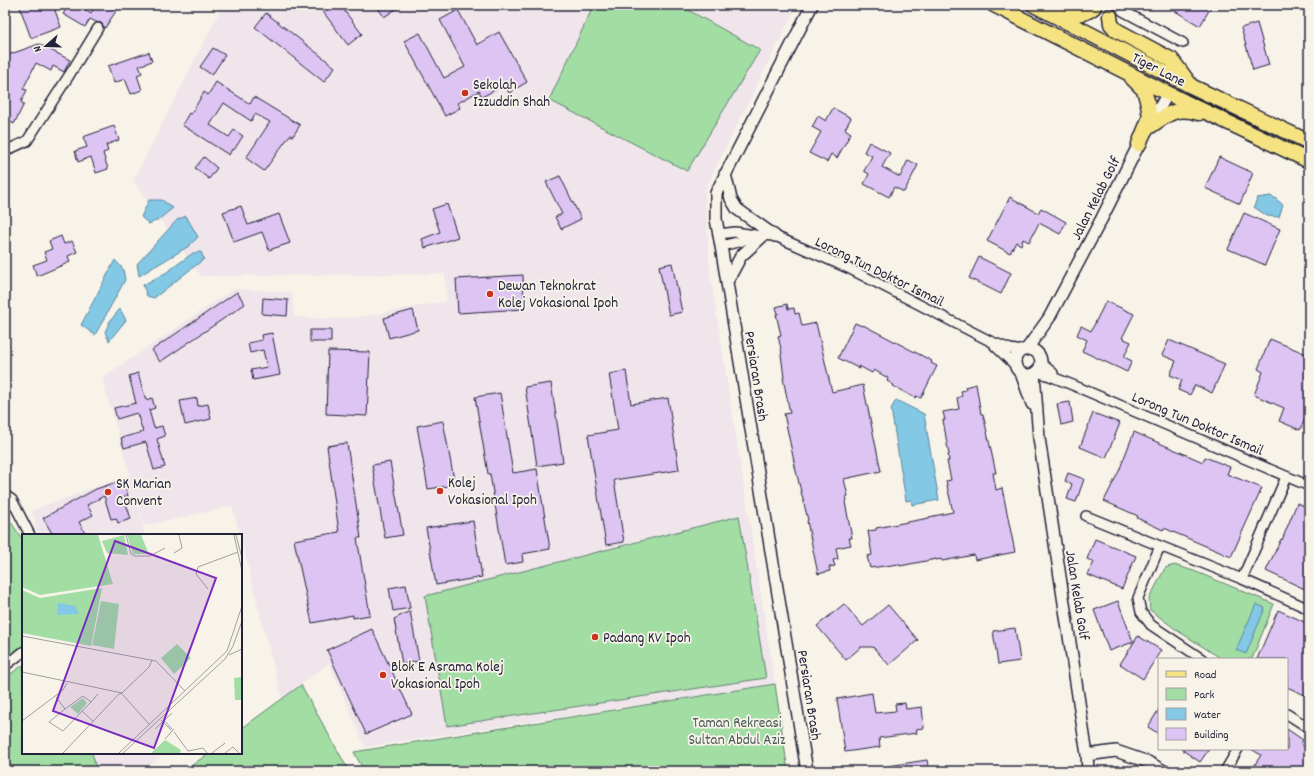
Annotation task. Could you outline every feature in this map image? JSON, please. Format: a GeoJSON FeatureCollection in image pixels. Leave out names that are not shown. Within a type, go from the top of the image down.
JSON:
{"type":"FeatureCollection","features":[{"type":"Feature","properties":{"kind":"main road","name":"Tiger Lane"},"geometry":{"type":"LineString","coordinates":[[994,5],[1168,93],[1309,161]]}},
{"type":"Feature","properties":{"kind":"main road","name":"Tiger Lane"},"geometry":{"type":"LineString","coordinates":[[1033,5],[1191,86],[1309,142]]}},
{"type":"Feature","properties":{"kind":"main road"},"geometry":{"type":"LineString","coordinates":[[1033,5],[1036,14],[1154,76],[1163,84],[1168,93]]}},
{"type":"Feature","properties":{"kind":"main road"},"geometry":{"type":"LineString","coordinates":[[1050,5],[1076,14],[1083,14],[1095,6]]}},
{"type":"Feature","properties":{"kind":"main road"},"geometry":{"type":"LineString","coordinates":[[1114,9],[1111,24],[1116,30],[1172,60],[1191,86]]}},
{"type":"Feature","properties":{"kind":"main road"},"geometry":{"type":"LineString","coordinates":[[1119,68],[1144,90],[1148,104],[1150,117],[1139,144]]}},
{"type":"Feature","properties":{"kind":"main road"},"geometry":{"type":"LineString","coordinates":[[1150,127],[1170,112],[1193,111],[1221,119]]}},
{"type":"Feature","properties":{"kind":"street","name":"Persiaran Brash"},"geometry":{"type":"LineString","coordinates":[[807,771],[719,234],[716,193],[812,5]]}},
{"type":"Feature","properties":{"kind":"street"},"geometry":{"type":"LineString","coordinates":[[1114,9],[1123,11],[1183,43]]}},
{"type":"Feature","properties":{"kind":"street"},"geometry":{"type":"LineString","coordinates":[[5,151],[27,141],[98,28]]}},
{"type":"Feature","properties":{"kind":"street","name":"Jalan Kelab Golf"},"geometry":{"type":"LineString","coordinates":[[1024,350],[1049,318],[1139,144],[1168,93]]}},
{"type":"Feature","properties":{"kind":"street"},"geometry":{"type":"LineString","coordinates":[[725,174],[731,199],[737,208],[765,236]]}},
{"type":"Feature","properties":{"kind":"street","name":"Lorong Tun Doktor Ismail"},"geometry":{"type":"LineString","coordinates":[[719,234],[735,232],[765,236],[850,269],[990,341],[1010,349],[1024,350]]}},
{"type":"Feature","properties":{"kind":"street"},"geometry":{"type":"LineString","coordinates":[[721,246],[765,236]]}},
{"type":"Feature","properties":{"kind":"street"},"geometry":{"type":"LineString","coordinates":[[727,282],[741,256],[765,236]]}},
{"type":"Feature","properties":{"kind":"street","name":"Jalan Kelab Golf"},"geometry":{"type":"LineString","coordinates":[[1049,318],[1037,366],[1038,423],[1087,755],[1088,771]]}},
{"type":"Feature","properties":{"kind":"street","name":"Lorong Tun Doktor Ismail"},"geometry":{"type":"LineString","coordinates":[[990,341],[1018,370]]}},
{"type":"Feature","properties":{"kind":"street"},"geometry":{"type":"LineString","coordinates":[[1024,350],[1035,352],[1037,366],[1025,375],[1018,370],[1016,357],[1024,350]]}},
{"type":"Feature","properties":{"kind":"street","name":"Lorong Tun Doktor Ismail"},"geometry":{"type":"LineString","coordinates":[[1037,366],[1076,386],[1309,486]]}},
{"type":"Feature","properties":{"kind":"street","name":"Jalan Kelab Golf"},"geometry":{"type":"LineString","coordinates":[[1018,370],[1027,386],[1038,423]]}},
{"type":"Feature","properties":{"kind":"street"},"geometry":{"type":"LineString","coordinates":[[1242,580],[1286,477]]}},
{"type":"Feature","properties":{"kind":"street"},"geometry":{"type":"LineString","coordinates":[[5,495],[12,500],[29,534]]}},
{"type":"Feature","properties":{"kind":"street"},"geometry":{"type":"LineString","coordinates":[[1086,516],[1309,609]]}},
{"type":"Feature","properties":{"kind":"street"},"geometry":{"type":"LineString","coordinates":[[1160,546],[1138,598],[1141,612],[1151,625],[1200,658]]}},
{"type":"Feature","properties":{"kind":"street"},"geometry":{"type":"LineString","coordinates":[[5,666],[22,653]]}},
{"type":"Feature","properties":{"kind":"street"},"geometry":{"type":"LineString","coordinates":[[1288,715],[1309,728]]}},
{"type":"Feature","properties":{"kind":"street"},"geometry":{"type":"LineString","coordinates":[[1225,771],[1237,750]]}},
{"type":"Feature","properties":{"kind":"street"},"geometry":{"type":"LineString","coordinates":[[1087,755],[1116,751],[1148,762],[1164,771]]}},
{"type":"Feature","properties":{"kind":"shaded area","name":"Kolej Vokasional Ipoh"},"geometry":{"type":"Polygon","coordinates":[[[223,5],[797,5],[705,189],[710,272],[775,684],[365,747],[329,663],[282,699],[242,544],[242,534],[240,534],[232,506],[144,526],[134,490],[145,534],[38,534],[32,510],[130,475],[102,378],[234,289],[292,292],[295,317],[336,319],[367,316],[446,301],[445,274],[201,276],[133,181],[223,5]]]}},
{"type":"Feature","properties":{"kind":"shaded area"},"geometry":{"type":"Polygon","coordinates":[[[92,754],[165,754],[142,771],[97,771],[92,754]]]}},
{"type":"Feature","properties":{"kind":"green space"},"geometry":{"type":"Polygon","coordinates":[[[594,5],[679,5],[760,50],[687,171],[549,100],[594,5]]]}},
{"type":"Feature","properties":{"kind":"green space"},"geometry":{"type":"Polygon","coordinates":[[[6,515],[22,539],[22,646],[5,659],[6,515]]]}},
{"type":"Feature","properties":{"kind":"green space","name":"Padang KV Ipoh"},"geometry":{"type":"Polygon","coordinates":[[[739,516],[766,678],[447,726],[425,596],[739,516]]]}},
{"type":"Feature","properties":{"kind":"green space"},"geometry":{"type":"Polygon","coordinates":[[[1174,565],[1194,571],[1274,604],[1252,658],[1220,658],[1178,631],[1150,610],[1149,599],[1165,568],[1174,565]]]}},
{"type":"Feature","properties":{"kind":"green space"},"geometry":{"type":"Polygon","coordinates":[[[22,666],[22,754],[92,754],[97,771],[5,771],[5,678],[22,666]]]}},
{"type":"Feature","properties":{"kind":"green space","name":"Taman Rekreasi Sultan Abdul Aziz"},"geometry":{"type":"Polygon","coordinates":[[[775,684],[788,771],[364,771],[354,752],[775,684]]]}},
{"type":"Feature","properties":{"kind":"green space"},"geometry":{"type":"Polygon","coordinates":[[[301,685],[349,771],[184,771],[208,754],[242,754],[242,728],[301,685]]]}},
{"type":"Feature","properties":{"kind":"water"},"geometry":{"type":"Polygon","coordinates":[[[1270,196],[1275,198],[1283,205],[1279,217],[1267,216],[1254,207],[1257,198],[1270,196]]]}},
{"type":"Feature","properties":{"kind":"water"},"geometry":{"type":"Polygon","coordinates":[[[149,200],[162,200],[173,208],[158,220],[149,224],[141,217],[149,200]]]}},
{"type":"Feature","properties":{"kind":"water"},"geometry":{"type":"Polygon","coordinates":[[[186,216],[198,237],[189,246],[139,276],[137,264],[177,220],[186,216]]]}},
{"type":"Feature","properties":{"kind":"water"},"geometry":{"type":"Polygon","coordinates":[[[201,252],[204,259],[154,298],[147,296],[143,285],[167,272],[193,253],[201,252]]]}},
{"type":"Feature","properties":{"kind":"water"},"geometry":{"type":"Polygon","coordinates":[[[115,260],[123,269],[125,280],[95,335],[81,325],[115,260]]]}},
{"type":"Feature","properties":{"kind":"water"},"geometry":{"type":"Polygon","coordinates":[[[120,309],[126,320],[109,341],[105,332],[110,321],[120,309]]]}},
{"type":"Feature","properties":{"kind":"water"},"geometry":{"type":"Polygon","coordinates":[[[896,400],[924,414],[939,500],[912,505],[911,500],[906,501],[891,409],[896,400]]]}},
{"type":"Feature","properties":{"kind":"water"},"geometry":{"type":"Polygon","coordinates":[[[1256,604],[1265,608],[1246,654],[1236,650],[1256,604]]]}},
{"type":"Feature","properties":{"kind":"building"},"geometry":{"type":"Polygon","coordinates":[[[19,5],[53,5],[61,27],[31,38],[19,5]]]}},
{"type":"Feature","properties":{"kind":"building"},"geometry":{"type":"Polygon","coordinates":[[[69,5],[77,5],[91,13],[96,5],[107,5],[116,11],[105,28],[101,23],[90,19],[85,27],[63,14],[69,5]]]}},
{"type":"Feature","properties":{"kind":"building"},"geometry":{"type":"Polygon","coordinates":[[[318,5],[340,5],[362,34],[348,45],[318,5]]]}},
{"type":"Feature","properties":{"kind":"building"},"geometry":{"type":"Polygon","coordinates":[[[376,5],[402,5],[384,17],[376,5]]]}},
{"type":"Feature","properties":{"kind":"building"},"geometry":{"type":"Polygon","coordinates":[[[1165,5],[1212,5],[1200,26],[1165,5]]]}},
{"type":"Feature","properties":{"kind":"building"},"geometry":{"type":"Polygon","coordinates":[[[458,10],[477,45],[499,32],[527,82],[509,93],[504,85],[482,97],[479,91],[458,103],[460,108],[445,116],[404,41],[420,33],[444,78],[465,67],[440,20],[458,10]]]}},
{"type":"Feature","properties":{"kind":"building"},"geometry":{"type":"Polygon","coordinates":[[[266,13],[335,67],[324,82],[255,27],[266,13]]]}},
{"type":"Feature","properties":{"kind":"building"},"geometry":{"type":"Polygon","coordinates":[[[1257,23],[1269,65],[1253,70],[1241,28],[1257,23]]]}},
{"type":"Feature","properties":{"kind":"building"},"geometry":{"type":"Polygon","coordinates":[[[39,44],[70,60],[64,72],[53,66],[51,71],[36,63],[23,89],[27,90],[21,102],[24,104],[14,124],[5,119],[5,56],[39,44]]]}},
{"type":"Feature","properties":{"kind":"building"},"geometry":{"type":"Polygon","coordinates":[[[213,48],[225,55],[212,75],[200,67],[213,48]]]}},
{"type":"Feature","properties":{"kind":"building"},"geometry":{"type":"Polygon","coordinates":[[[149,52],[152,61],[139,66],[142,73],[137,75],[142,90],[131,94],[125,79],[114,83],[108,66],[149,52]]]}},
{"type":"Feature","properties":{"kind":"building"},"geometry":{"type":"Polygon","coordinates":[[[216,82],[250,104],[254,97],[300,125],[293,136],[290,135],[264,171],[246,158],[270,122],[255,114],[251,121],[224,103],[210,125],[229,137],[234,130],[243,136],[229,155],[182,125],[189,113],[191,114],[204,92],[208,95],[216,82]]]}},
{"type":"Feature","properties":{"kind":"building"},"geometry":{"type":"Polygon","coordinates":[[[833,108],[851,118],[845,129],[851,133],[837,158],[831,154],[827,162],[809,153],[821,132],[812,127],[818,116],[826,121],[833,108]]]}},
{"type":"Feature","properties":{"kind":"building"},"geometry":{"type":"Polygon","coordinates":[[[114,126],[119,140],[106,145],[108,151],[103,153],[108,169],[96,173],[91,157],[78,162],[75,151],[87,147],[83,137],[114,126]]]}},
{"type":"Feature","properties":{"kind":"building"},"geometry":{"type":"Polygon","coordinates":[[[869,142],[890,153],[882,167],[900,177],[908,160],[918,165],[904,192],[894,187],[889,197],[864,184],[869,174],[864,171],[872,156],[864,152],[869,142]]]}},
{"type":"Feature","properties":{"kind":"building"},"geometry":{"type":"Polygon","coordinates":[[[204,157],[217,168],[209,179],[195,168],[204,157]]]}},
{"type":"Feature","properties":{"kind":"building"},"geometry":{"type":"Polygon","coordinates":[[[1219,157],[1253,173],[1240,204],[1205,188],[1219,157]]]}},
{"type":"Feature","properties":{"kind":"building"},"geometry":{"type":"Polygon","coordinates":[[[560,176],[581,219],[561,229],[555,217],[562,214],[546,182],[560,176]]]}},
{"type":"Feature","properties":{"kind":"building"},"geometry":{"type":"Polygon","coordinates":[[[1010,197],[1038,213],[1041,208],[1066,222],[1060,234],[1039,223],[1029,242],[1023,239],[1021,245],[1016,242],[1010,253],[987,241],[1010,197]]]}},
{"type":"Feature","properties":{"kind":"building"},"geometry":{"type":"Polygon","coordinates":[[[447,204],[458,237],[425,248],[422,239],[440,232],[432,209],[447,204]]]}},
{"type":"Feature","properties":{"kind":"building"},"geometry":{"type":"Polygon","coordinates":[[[241,206],[248,225],[279,214],[290,243],[269,250],[262,232],[234,242],[223,212],[241,206]]]}},
{"type":"Feature","properties":{"kind":"building"},"geometry":{"type":"Polygon","coordinates":[[[1244,213],[1280,229],[1265,265],[1228,249],[1244,213]]]}},
{"type":"Feature","properties":{"kind":"building"},"geometry":{"type":"Polygon","coordinates":[[[61,236],[64,244],[72,241],[77,252],[68,256],[70,262],[37,276],[33,265],[47,260],[44,252],[52,249],[49,241],[61,236]]]}},
{"type":"Feature","properties":{"kind":"building"},"geometry":{"type":"Polygon","coordinates":[[[979,257],[1011,273],[1001,294],[969,278],[979,257]]]}},
{"type":"Feature","properties":{"kind":"building"},"geometry":{"type":"Polygon","coordinates":[[[672,263],[682,312],[669,315],[659,266],[672,263]]]}},
{"type":"Feature","properties":{"kind":"building","name":"Dewan Teknokrat Kolej Vokasional Ipoh"},"geometry":{"type":"Polygon","coordinates":[[[523,275],[524,309],[458,313],[456,279],[523,275]]]}},
{"type":"Feature","properties":{"kind":"building"},"geometry":{"type":"Polygon","coordinates":[[[237,292],[245,304],[160,362],[152,350],[237,292]]]}},
{"type":"Feature","properties":{"kind":"building"},"geometry":{"type":"Polygon","coordinates":[[[263,298],[288,300],[287,316],[262,314],[263,298]]]}},
{"type":"Feature","properties":{"kind":"building"},"geometry":{"type":"Polygon","coordinates":[[[1106,301],[1134,314],[1122,338],[1131,342],[1124,357],[1132,361],[1127,372],[1082,351],[1087,340],[1077,335],[1081,326],[1091,331],[1106,301]]]}},
{"type":"Feature","properties":{"kind":"building"},"geometry":{"type":"Polygon","coordinates":[[[787,304],[788,309],[794,308],[795,314],[799,313],[802,326],[816,323],[832,392],[863,385],[881,471],[844,479],[848,496],[846,497],[847,501],[845,502],[852,538],[849,538],[851,545],[836,548],[838,559],[833,560],[835,566],[829,567],[830,571],[818,574],[808,520],[784,414],[790,413],[783,378],[782,353],[778,336],[781,335],[776,314],[778,314],[776,307],[787,304]]]}},
{"type":"Feature","properties":{"kind":"building"},"geometry":{"type":"Polygon","coordinates":[[[413,310],[418,330],[389,338],[384,318],[413,310]]]}},
{"type":"Feature","properties":{"kind":"building"},"geometry":{"type":"Polygon","coordinates":[[[855,323],[862,326],[863,325],[932,361],[931,363],[937,366],[921,398],[916,396],[915,398],[893,386],[894,385],[887,381],[888,378],[874,370],[872,373],[859,366],[860,369],[838,358],[855,323]]]}},
{"type":"Feature","properties":{"kind":"building"},"geometry":{"type":"Polygon","coordinates":[[[310,330],[331,330],[331,342],[310,342],[310,330]]]}},
{"type":"Feature","properties":{"kind":"building"},"geometry":{"type":"Polygon","coordinates":[[[272,333],[280,375],[253,380],[251,370],[267,367],[263,350],[250,353],[248,343],[262,340],[261,335],[272,333]]]}},
{"type":"Feature","properties":{"kind":"building"},"geometry":{"type":"Polygon","coordinates":[[[1270,339],[1309,355],[1309,418],[1306,417],[1300,430],[1279,421],[1284,408],[1254,395],[1263,372],[1258,369],[1270,339]]]}},
{"type":"Feature","properties":{"kind":"building"},"geometry":{"type":"Polygon","coordinates":[[[1169,340],[1225,364],[1212,393],[1195,385],[1190,395],[1178,390],[1182,380],[1170,375],[1176,361],[1162,355],[1169,340]]]}},
{"type":"Feature","properties":{"kind":"building"},"geometry":{"type":"Polygon","coordinates":[[[328,351],[370,352],[367,416],[326,414],[328,351]]]}},
{"type":"Feature","properties":{"kind":"building"},"geometry":{"type":"Polygon","coordinates":[[[626,371],[631,404],[668,398],[679,470],[614,480],[624,542],[606,545],[588,435],[618,430],[609,374],[626,371]]]}},
{"type":"Feature","properties":{"kind":"building"},"geometry":{"type":"Polygon","coordinates":[[[138,373],[146,400],[152,398],[155,408],[149,410],[154,428],[162,426],[165,436],[157,439],[165,467],[154,470],[146,442],[124,448],[121,438],[143,432],[137,413],[117,419],[114,408],[136,403],[129,376],[138,373]]]}},
{"type":"Feature","properties":{"kind":"building"},"geometry":{"type":"Polygon","coordinates":[[[551,383],[563,462],[537,466],[525,387],[551,383]]]}},
{"type":"Feature","properties":{"kind":"building"},"geometry":{"type":"Polygon","coordinates":[[[976,384],[981,414],[983,414],[996,473],[993,473],[996,490],[1002,488],[1015,552],[975,560],[974,555],[942,561],[941,559],[936,559],[900,566],[899,564],[870,568],[867,556],[872,555],[868,531],[953,512],[946,481],[951,480],[947,461],[949,461],[949,455],[943,412],[959,409],[957,398],[962,396],[961,391],[966,390],[965,387],[976,384]]]}},
{"type":"Feature","properties":{"kind":"building"},"geometry":{"type":"Polygon","coordinates":[[[500,393],[513,473],[537,469],[550,549],[522,554],[523,562],[505,565],[490,474],[488,474],[475,397],[500,393]]]}},
{"type":"Feature","properties":{"kind":"building"},"geometry":{"type":"Polygon","coordinates":[[[197,398],[198,406],[208,404],[211,419],[185,425],[180,401],[197,398]]]}},
{"type":"Feature","properties":{"kind":"building"},"geometry":{"type":"Polygon","coordinates":[[[1070,402],[1073,422],[1061,425],[1057,404],[1070,402]]]}},
{"type":"Feature","properties":{"kind":"building"},"geometry":{"type":"Polygon","coordinates":[[[1093,413],[1120,423],[1106,458],[1080,447],[1093,413]]]}},
{"type":"Feature","properties":{"kind":"building"},"geometry":{"type":"Polygon","coordinates":[[[443,421],[455,485],[428,489],[417,426],[443,421]]]}},
{"type":"Feature","properties":{"kind":"building"},"geometry":{"type":"Polygon","coordinates":[[[1134,432],[1203,462],[1205,457],[1230,467],[1227,474],[1262,488],[1231,557],[1164,528],[1163,530],[1137,518],[1138,516],[1104,501],[1119,471],[1134,432]]]}},
{"type":"Feature","properties":{"kind":"building"},"geometry":{"type":"Polygon","coordinates":[[[347,443],[361,538],[357,538],[370,615],[353,618],[353,615],[312,623],[294,540],[339,532],[327,446],[347,443]]]}},
{"type":"Feature","properties":{"kind":"building"},"geometry":{"type":"Polygon","coordinates":[[[390,462],[403,535],[385,538],[372,465],[390,462]]]}},
{"type":"Feature","properties":{"kind":"building"},"geometry":{"type":"Polygon","coordinates":[[[1068,473],[1084,479],[1076,502],[1067,499],[1072,484],[1065,481],[1068,473]]]}},
{"type":"Feature","properties":{"kind":"building"},"geometry":{"type":"Polygon","coordinates":[[[123,480],[128,496],[124,497],[131,519],[118,523],[116,518],[111,519],[104,496],[87,505],[93,515],[79,522],[85,534],[52,534],[43,518],[96,489],[123,480]]]}},
{"type":"Feature","properties":{"kind":"building"},"geometry":{"type":"Polygon","coordinates":[[[1297,503],[1309,508],[1309,591],[1266,571],[1281,539],[1282,540],[1297,503]]]}},
{"type":"Feature","properties":{"kind":"building"},"geometry":{"type":"Polygon","coordinates":[[[473,521],[482,577],[436,585],[426,528],[473,521]]]}},
{"type":"Feature","properties":{"kind":"building"},"geometry":{"type":"Polygon","coordinates":[[[1095,539],[1136,556],[1122,589],[1088,575],[1094,562],[1087,559],[1095,539]]]}},
{"type":"Feature","properties":{"kind":"building"},"geometry":{"type":"Polygon","coordinates":[[[406,585],[410,608],[393,611],[389,588],[406,585]]]}},
{"type":"Feature","properties":{"kind":"building"},"geometry":{"type":"Polygon","coordinates":[[[1118,601],[1133,642],[1109,651],[1094,610],[1118,601]]]}},
{"type":"Feature","properties":{"kind":"building"},"geometry":{"type":"Polygon","coordinates":[[[844,604],[863,626],[888,605],[918,640],[889,665],[873,647],[861,647],[846,660],[817,626],[844,604]]]}},
{"type":"Feature","properties":{"kind":"building"},"geometry":{"type":"Polygon","coordinates":[[[1278,610],[1309,624],[1309,697],[1288,687],[1288,658],[1257,658],[1278,610]]]}},
{"type":"Feature","properties":{"kind":"building"},"geometry":{"type":"Polygon","coordinates":[[[410,611],[419,661],[402,664],[394,619],[410,611]]]}},
{"type":"Feature","properties":{"kind":"building"},"geometry":{"type":"Polygon","coordinates":[[[1015,628],[1020,661],[998,664],[993,631],[1015,628]]]}},
{"type":"Feature","properties":{"kind":"building"},"geometry":{"type":"Polygon","coordinates":[[[372,629],[412,714],[366,734],[327,650],[372,629]]]}},
{"type":"Feature","properties":{"kind":"building"},"geometry":{"type":"Polygon","coordinates":[[[1138,636],[1161,650],[1143,679],[1120,664],[1138,636]]]}},
{"type":"Feature","properties":{"kind":"building"},"geometry":{"type":"Polygon","coordinates":[[[872,693],[875,713],[896,711],[895,704],[905,703],[906,709],[922,707],[924,728],[916,729],[917,733],[879,738],[880,747],[845,752],[837,699],[872,693]]]}},
{"type":"Feature","properties":{"kind":"building"},"geometry":{"type":"Polygon","coordinates":[[[1158,711],[1158,733],[1148,727],[1158,711]]]}},
{"type":"Feature","properties":{"kind":"building"},"geometry":{"type":"Polygon","coordinates":[[[1288,730],[1303,740],[1301,744],[1309,749],[1309,771],[1251,771],[1261,755],[1253,750],[1288,750],[1288,730]]]}},
{"type":"Feature","properties":{"kind":"building"},"geometry":{"type":"Polygon","coordinates":[[[1182,750],[1208,750],[1200,762],[1182,750]]]}},
{"type":"Feature","properties":{"kind":"building"},"geometry":{"type":"Polygon","coordinates":[[[927,760],[929,771],[889,771],[888,766],[927,760]]]}},
{"type":"Feature","properties":{"kind":"place","name":"Sekolah Izzuddin Shah"},"geometry":{"type":"Point","coordinates":[465,93]}},
{"type":"Feature","properties":{"kind":"place","name":"Dewan Teknokrat Kolej Vokasional Ipoh"},"geometry":{"type":"Point","coordinates":[490,294]}},
{"type":"Feature","properties":{"kind":"place","name":"Kolej Vokasional Ipoh"},"geometry":{"type":"Point","coordinates":[440,491]}},
{"type":"Feature","properties":{"kind":"place","name":"SK Marian Convent"},"geometry":{"type":"Point","coordinates":[108,492]}},
{"type":"Feature","properties":{"kind":"place","name":"Padang KV Ipoh"},"geometry":{"type":"Point","coordinates":[595,637]}},
{"type":"Feature","properties":{"kind":"place","name":"Blok E Asrama Kolej Vokasional Ipoh"},"geometry":{"type":"Point","coordinates":[383,675]}}]}
